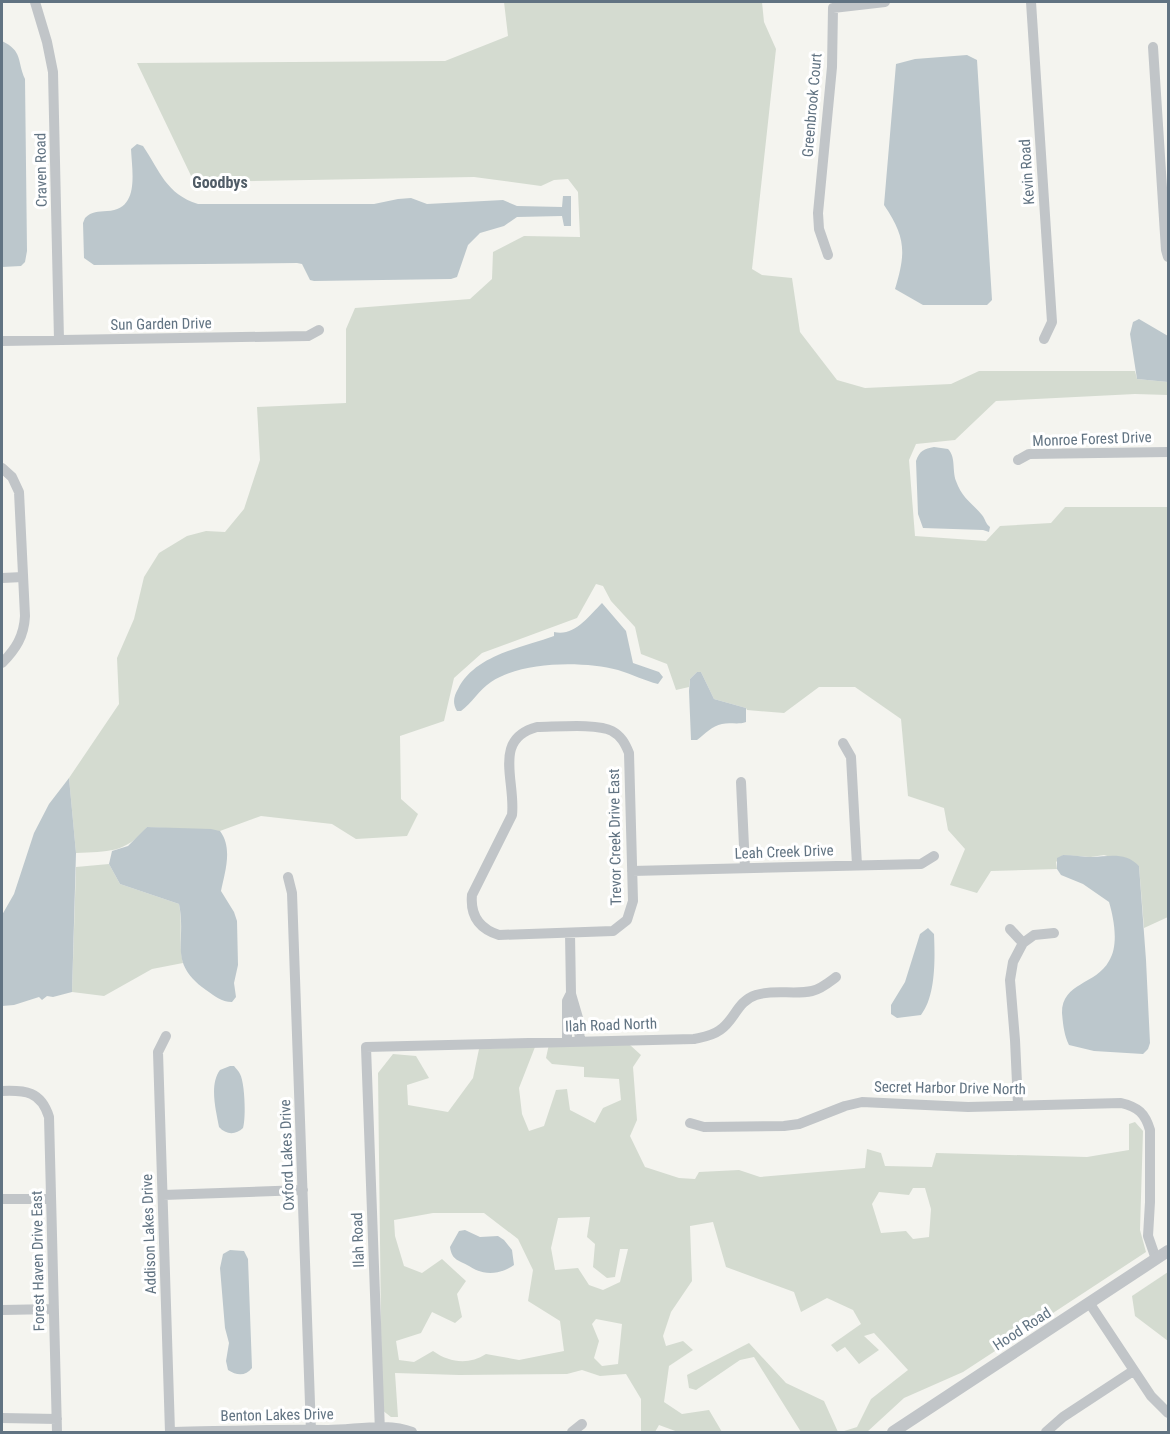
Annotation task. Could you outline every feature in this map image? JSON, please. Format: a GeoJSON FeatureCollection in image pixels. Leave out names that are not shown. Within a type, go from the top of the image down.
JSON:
{"type":"FeatureCollection","features":[{"type":"Feature","properties":{"kind":"street","name":"Craven Road"},"geometry":{"type":"LineString","coordinates":[[35,2],[53,72],[59,340]]}},
{"type":"Feature","properties":{"kind":"street","name":"Greenbrook Court"},"geometry":{"type":"LineString","coordinates":[[828,255],[819,229],[818,213],[832,67],[833,8],[885,2]]}},
{"type":"Feature","properties":{"kind":"street","name":"Kevin Road"},"geometry":{"type":"LineString","coordinates":[[1032,2],[1052,322],[1044,339]]}},
{"type":"Feature","properties":{"kind":"street"},"geometry":{"type":"LineString","coordinates":[[1153,47],[1165,176],[1168,257]]}},
{"type":"Feature","properties":{"kind":"street","name":"Sun Garden Drive"},"geometry":{"type":"LineString","coordinates":[[2,341],[308,336],[319,330]]}},
{"type":"Feature","properties":{"kind":"street","name":"Monroe Forest Drive"},"geometry":{"type":"LineString","coordinates":[[1018,460],[1029,454],[1168,452]]}},
{"type":"Feature","properties":{"kind":"street"},"geometry":{"type":"LineString","coordinates":[[2,663],[18,644],[25,625],[19,492],[12,477],[3,469]]}},
{"type":"Feature","properties":{"kind":"street"},"geometry":{"type":"LineString","coordinates":[[2,578],[23,577]]}},
{"type":"Feature","properties":{"kind":"street","name":"Trevor Creek Drive East"},"geometry":{"type":"LineString","coordinates":[[537,727],[598,727],[609,729],[624,742],[629,753],[632,871],[631,912],[627,920],[613,931],[499,935],[479,924],[471,905],[472,895],[512,815],[509,759],[510,748],[517,737],[526,730],[537,727]]}},
{"type":"Feature","properties":{"kind":"street"},"geometry":{"type":"LineString","coordinates":[[843,743],[851,757],[857,865]]}},
{"type":"Feature","properties":{"kind":"street"},"geometry":{"type":"LineString","coordinates":[[741,783],[745,868]]}},
{"type":"Feature","properties":{"kind":"street","name":"Leah Creek Drive"},"geometry":{"type":"LineString","coordinates":[[632,871],[921,864],[934,856]]}},
{"type":"Feature","properties":{"kind":"street","name":"Oxford Lakes Drive"},"geometry":{"type":"LineString","coordinates":[[288,877],[292,893],[311,1431]]}},
{"type":"Feature","properties":{"kind":"street"},"geometry":{"type":"LineString","coordinates":[[1010,928],[1023,943]]}},
{"type":"Feature","properties":{"kind":"street"},"geometry":{"type":"LineString","coordinates":[[570,933],[570,994],[578,1018],[580,1041]]}},
{"type":"Feature","properties":{"kind":"street"},"geometry":{"type":"LineString","coordinates":[[1018,1105],[1010,980],[1013,962],[1023,943],[1034,935],[1054,933]]}},
{"type":"Feature","properties":{"kind":"street","name":"Ilah Road North"},"geometry":{"type":"LineString","coordinates":[[366,1047],[694,1039],[710,1036],[722,1029],[738,1007],[756,995],[810,992],[822,988],[836,977]]}},
{"type":"Feature","properties":{"kind":"street"},"geometry":{"type":"LineString","coordinates":[[567,1041],[567,1002],[570,994]]}},
{"type":"Feature","properties":{"kind":"street","name":"Addison Lakes Drive"},"geometry":{"type":"LineString","coordinates":[[166,1036],[158,1052],[172,1432]]}},
{"type":"Feature","properties":{"kind":"street","name":"Ilah Road"},"geometry":{"type":"LineString","coordinates":[[366,1047],[380,1430]]}},
{"type":"Feature","properties":{"kind":"street","name":"Forest Haven Drive East"},"geometry":{"type":"LineString","coordinates":[[2,1091],[18,1090],[33,1095],[44,1103],[49,1117],[57,1432]]}},
{"type":"Feature","properties":{"kind":"street","name":"Secret Harbor Drive North"},"geometry":{"type":"LineString","coordinates":[[690,1124],[704,1127],[799,1124],[844,1106],[862,1102],[968,1107],[1120,1102],[1132,1105],[1147,1119],[1150,1130],[1148,1236],[1156,1259]]}},
{"type":"Feature","properties":{"kind":"street"},"geometry":{"type":"LineString","coordinates":[[163,1195],[303,1190]]}},
{"type":"Feature","properties":{"kind":"street"},"geometry":{"type":"LineString","coordinates":[[2,1199],[51,1199]]}},
{"type":"Feature","properties":{"kind":"street","name":"Hood Road"},"geometry":{"type":"LineString","coordinates":[[893,1432],[1168,1251]]}},
{"type":"Feature","properties":{"kind":"street"},"geometry":{"type":"LineString","coordinates":[[1090,1304],[1133,1371],[1151,1396],[1168,1413]]}},
{"type":"Feature","properties":{"kind":"street"},"geometry":{"type":"LineString","coordinates":[[2,1310],[54,1309]]}},
{"type":"Feature","properties":{"kind":"street"},"geometry":{"type":"LineString","coordinates":[[1046,1432],[1062,1417],[1133,1371]]}},
{"type":"Feature","properties":{"kind":"street"},"geometry":{"type":"LineString","coordinates":[[2,1418],[57,1419]]}},
{"type":"Feature","properties":{"kind":"street"},"geometry":{"type":"LineString","coordinates":[[572,1432],[582,1424]]}},
{"type":"Feature","properties":{"kind":"street","name":"Benton Lakes Drive"},"geometry":{"type":"LineString","coordinates":[[172,1432],[397,1428],[412,1432]]}},
{"type":"Feature","properties":{"kind":"shaded area"},"geometry":{"type":"Polygon","coordinates":[[[504,2],[762,2],[764,22],[776,49],[752,269],[762,275],[792,278],[800,332],[837,380],[865,388],[951,384],[979,371],[1135,371],[1137,379],[1168,382],[1168,395],[1135,394],[996,401],[955,440],[916,444],[909,460],[915,536],[986,541],[1000,526],[1051,523],[1065,507],[1168,507],[1168,917],[1144,928],[1139,866],[1104,855],[1091,857],[1063,855],[1056,862],[1057,869],[991,871],[977,893],[950,885],[965,849],[948,830],[944,808],[908,796],[901,719],[855,687],[819,687],[784,713],[747,710],[714,699],[701,672],[697,672],[690,679],[689,687],[676,690],[667,664],[641,654],[635,627],[611,601],[603,586],[596,584],[577,618],[482,653],[454,678],[444,721],[400,736],[401,799],[418,814],[407,836],[356,839],[332,824],[261,816],[220,831],[147,827],[123,847],[107,851],[76,853],[69,778],[119,704],[117,658],[134,619],[144,577],[159,553],[187,536],[206,531],[225,532],[244,509],[260,460],[257,407],[346,403],[346,329],[355,308],[470,299],[492,279],[493,252],[524,236],[580,237],[578,192],[568,179],[554,180],[541,186],[474,177],[194,182],[137,63],[445,61],[508,36],[504,2]]]}},
{"type":"Feature","properties":{"kind":"shaded area"},"geometry":{"type":"Polygon","coordinates":[[[2,41],[16,53],[25,79],[27,251],[25,262],[21,266],[2,267],[2,41]]]}},
{"type":"Feature","properties":{"kind":"shaded area"},"geometry":{"type":"Polygon","coordinates":[[[967,55],[977,60],[992,300],[987,305],[923,305],[895,289],[901,265],[902,246],[897,227],[884,205],[896,64],[915,59],[967,55]]]}},
{"type":"Feature","properties":{"kind":"shaded area"},"geometry":{"type":"Polygon","coordinates":[[[137,144],[143,146],[171,188],[187,200],[198,204],[374,204],[411,198],[427,204],[503,200],[517,206],[562,207],[563,196],[571,196],[571,226],[564,226],[562,216],[517,217],[504,226],[480,233],[468,245],[457,277],[451,279],[314,281],[310,280],[302,264],[297,263],[94,265],[84,258],[83,223],[90,214],[118,209],[125,204],[132,188],[131,149],[137,144]]]}},
{"type":"Feature","properties":{"kind":"shaded area"},"geometry":{"type":"Polygon","coordinates":[[[1139,319],[1168,336],[1168,382],[1137,379],[1130,334],[1133,322],[1139,319]]]}},
{"type":"Feature","properties":{"kind":"shaded area"},"geometry":{"type":"Polygon","coordinates":[[[934,447],[948,449],[950,452],[958,487],[990,527],[989,532],[923,528],[918,514],[916,461],[919,454],[934,447]]]}},
{"type":"Feature","properties":{"kind":"shaded area"},"geometry":{"type":"Polygon","coordinates":[[[602,603],[626,631],[633,663],[659,672],[663,677],[658,684],[604,667],[571,664],[536,667],[504,675],[491,682],[465,708],[457,711],[454,702],[455,694],[466,677],[476,668],[500,654],[554,636],[554,632],[561,633],[575,628],[602,603]]]}},
{"type":"Feature","properties":{"kind":"shaded area"},"geometry":{"type":"Polygon","coordinates":[[[697,672],[701,672],[714,699],[746,708],[746,722],[718,725],[697,740],[691,740],[690,679],[697,672]]]}},
{"type":"Feature","properties":{"kind":"shaded area"},"geometry":{"type":"Polygon","coordinates":[[[69,778],[76,853],[72,992],[53,997],[47,996],[42,1000],[39,997],[14,1005],[2,1006],[2,915],[14,894],[34,833],[49,804],[69,778]]]}},
{"type":"Feature","properties":{"kind":"shaded area"},"geometry":{"type":"Polygon","coordinates":[[[147,827],[211,829],[220,831],[224,838],[227,860],[221,891],[237,921],[238,965],[234,983],[236,997],[232,1002],[221,1000],[206,990],[186,970],[182,961],[179,904],[120,884],[109,864],[112,851],[128,846],[147,827]]]}},
{"type":"Feature","properties":{"kind":"shaded area"},"geometry":{"type":"Polygon","coordinates":[[[1063,855],[1117,856],[1129,859],[1139,866],[1150,1043],[1143,1054],[1094,1051],[1069,1045],[1067,1041],[1062,1017],[1063,1003],[1073,989],[1096,975],[1109,961],[1114,947],[1115,932],[1109,902],[1083,884],[1061,875],[1057,869],[1057,858],[1063,855]]]}},
{"type":"Feature","properties":{"kind":"shaded area"},"geometry":{"type":"Polygon","coordinates":[[[109,864],[120,884],[179,904],[183,963],[152,969],[104,996],[72,992],[76,867],[109,864]]]}},
{"type":"Feature","properties":{"kind":"shaded area"},"geometry":{"type":"Polygon","coordinates":[[[928,928],[934,934],[934,965],[930,998],[921,1015],[897,1018],[891,1014],[891,1005],[905,982],[920,934],[928,928]]]}},
{"type":"Feature","properties":{"kind":"shaded area"},"geometry":{"type":"Polygon","coordinates":[[[549,1044],[630,1045],[641,1055],[633,1067],[637,1120],[630,1136],[645,1167],[679,1178],[695,1179],[699,1172],[739,1170],[760,1177],[865,1168],[867,1149],[881,1153],[885,1166],[932,1167],[936,1153],[1087,1157],[1129,1150],[1129,1124],[1135,1122],[1143,1131],[1140,1230],[1146,1252],[963,1372],[904,1398],[867,1432],[841,1432],[857,1427],[871,1399],[908,1370],[874,1333],[864,1336],[879,1350],[859,1364],[845,1347],[837,1352],[831,1345],[861,1324],[853,1310],[827,1298],[801,1312],[794,1292],[726,1267],[713,1222],[690,1226],[692,1281],[671,1312],[663,1336],[666,1346],[683,1341],[693,1350],[669,1366],[664,1402],[682,1414],[709,1410],[722,1432],[678,1432],[659,1425],[655,1432],[641,1432],[641,1399],[626,1374],[600,1376],[582,1370],[567,1374],[395,1373],[398,1417],[391,1417],[382,1410],[378,1073],[393,1054],[416,1056],[429,1078],[407,1085],[408,1105],[448,1112],[473,1078],[479,1049],[535,1047],[519,1088],[522,1114],[529,1131],[544,1126],[556,1090],[567,1089],[570,1110],[595,1123],[603,1108],[621,1100],[619,1079],[584,1077],[584,1067],[552,1064],[546,1058],[549,1044]],[[913,1188],[909,1195],[879,1192],[872,1204],[881,1233],[906,1231],[913,1239],[929,1237],[931,1209],[925,1188],[913,1188]],[[433,1213],[394,1220],[395,1236],[404,1266],[422,1273],[442,1259],[466,1281],[457,1294],[462,1317],[455,1323],[432,1312],[421,1333],[396,1341],[399,1360],[414,1362],[433,1351],[446,1358],[466,1361],[486,1354],[519,1360],[564,1351],[560,1321],[528,1301],[533,1270],[518,1239],[484,1213],[433,1213]],[[590,1217],[558,1218],[551,1248],[555,1270],[578,1268],[589,1285],[603,1290],[620,1282],[628,1249],[620,1249],[615,1277],[607,1278],[593,1267],[595,1244],[587,1237],[590,1217]],[[596,1319],[592,1324],[599,1341],[594,1358],[602,1366],[618,1364],[622,1324],[596,1319]]]}},
{"type":"Feature","properties":{"kind":"shaded area"},"geometry":{"type":"Polygon","coordinates":[[[234,1066],[242,1078],[245,1109],[243,1128],[231,1133],[219,1127],[214,1090],[220,1070],[234,1066]]]}},
{"type":"Feature","properties":{"kind":"shaded area"},"geometry":{"type":"Polygon","coordinates":[[[465,1230],[480,1237],[498,1236],[504,1240],[512,1250],[514,1265],[503,1271],[486,1273],[457,1260],[452,1255],[450,1247],[459,1231],[465,1230]]]}},
{"type":"Feature","properties":{"kind":"shaded area"},"geometry":{"type":"Polygon","coordinates":[[[230,1250],[244,1251],[248,1259],[252,1368],[247,1373],[241,1374],[228,1370],[226,1361],[229,1343],[225,1328],[220,1268],[223,1254],[230,1250]]]}},
{"type":"Feature","properties":{"kind":"shaded area"},"geometry":{"type":"Polygon","coordinates":[[[1168,1272],[1168,1341],[1135,1316],[1132,1296],[1168,1272]]]}},
{"type":"Feature","properties":{"kind":"shaded area"},"geometry":{"type":"Polygon","coordinates":[[[749,1343],[786,1383],[824,1401],[838,1432],[801,1432],[754,1357],[740,1360],[696,1390],[689,1388],[687,1375],[749,1343]]]}},
{"type":"Feature","properties":{"kind":"district","name":"Goodbys"},"geometry":{"type":"Point","coordinates":[220,182]}}]}
